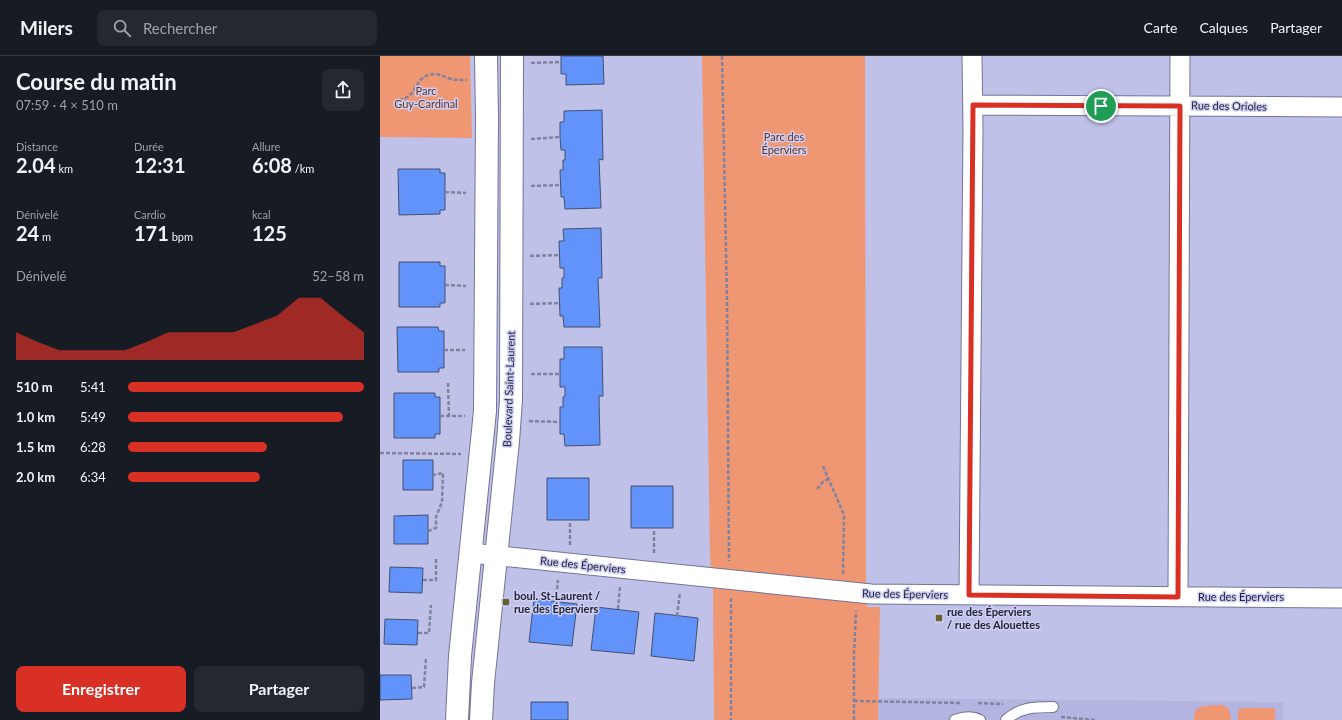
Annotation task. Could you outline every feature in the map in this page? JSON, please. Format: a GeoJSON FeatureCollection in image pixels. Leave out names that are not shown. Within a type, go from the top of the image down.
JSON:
{"type":"FeatureCollection","features":[{"type":"Feature","properties":{"kind":"street","name":"Boulevard Saint-Laurent"},"geometry":{"type":"LineString","coordinates":[[457,720],[458,682],[485,411],[486,56]]}},
{"type":"Feature","properties":{"kind":"street"},"geometry":{"type":"LineString","coordinates":[[969,595],[973,105],[972,56]]}},
{"type":"Feature","properties":{"kind":"street"},"geometry":{"type":"LineString","coordinates":[[1178,597],[1180,56]]}},
{"type":"Feature","properties":{"kind":"street","name":"Boulevard Saint-Laurent"},"geometry":{"type":"LineString","coordinates":[[481,720],[483,683],[497,556],[511,400],[519,60]]}},
{"type":"Feature","properties":{"kind":"street","name":"Rue des Orioles"},"geometry":{"type":"LineString","coordinates":[[973,105],[1342,107]]}},
{"type":"Feature","properties":{"kind":"street","name":"Rue des Éperviers"},"geometry":{"type":"LineString","coordinates":[[471,553],[871,594],[1342,598]]}},
{"type":"Feature","properties":{"kind":"lane"},"geometry":{"type":"LineString","coordinates":[[1006,720],[1014,714],[1028,708],[1053,707]]}},
{"type":"Feature","properties":{"kind":"lane"},"geometry":{"type":"LineString","coordinates":[[955,720],[966,717],[974,717],[980,720]]}},
{"type":"Feature","properties":{"kind":"path"},"geometry":{"type":"LineString","coordinates":[[722,56],[727,299],[729,566]]}},
{"type":"Feature","properties":{"kind":"path"},"geometry":{"type":"LineString","coordinates":[[519,60],[561,62]]}},
{"type":"Feature","properties":{"kind":"path"},"geometry":{"type":"LineString","coordinates":[[399,100],[406,99],[412,94],[421,79],[428,75],[438,74],[449,78],[471,81]]}},
{"type":"Feature","properties":{"kind":"path"},"geometry":{"type":"LineString","coordinates":[[527,139],[560,137]]}},
{"type":"Feature","properties":{"kind":"path"},"geometry":{"type":"LineString","coordinates":[[527,186],[560,185]]}},
{"type":"Feature","properties":{"kind":"path"},"geometry":{"type":"LineString","coordinates":[[445,192],[473,193]]}},
{"type":"Feature","properties":{"kind":"path"},"geometry":{"type":"LineString","coordinates":[[527,256],[559,255]]}},
{"type":"Feature","properties":{"kind":"path"},"geometry":{"type":"LineString","coordinates":[[445,285],[473,286]]}},
{"type":"Feature","properties":{"kind":"path"},"geometry":{"type":"LineString","coordinates":[[526,304],[560,303]]}},
{"type":"Feature","properties":{"kind":"path"},"geometry":{"type":"LineString","coordinates":[[444,350],[472,350]]}},
{"type":"Feature","properties":{"kind":"path"},"geometry":{"type":"LineString","coordinates":[[525,374],[560,374]]}},
{"type":"Feature","properties":{"kind":"path"},"geometry":{"type":"LineString","coordinates":[[448,383],[449,416]]}},
{"type":"Feature","properties":{"kind":"path"},"geometry":{"type":"LineString","coordinates":[[440,416],[471,416]]}},
{"type":"Feature","properties":{"kind":"path"},"geometry":{"type":"LineString","coordinates":[[524,421],[560,422]]}},
{"type":"Feature","properties":{"kind":"path"},"geometry":{"type":"LineString","coordinates":[[380,453],[468,454]]}},
{"type":"Feature","properties":{"kind":"path"},"geometry":{"type":"LineString","coordinates":[[822,466],[844,515],[843,578]]}},
{"type":"Feature","properties":{"kind":"path"},"geometry":{"type":"LineString","coordinates":[[428,531],[436,528],[436,517],[442,502],[443,474],[433,475]]}},
{"type":"Feature","properties":{"kind":"path"},"geometry":{"type":"LineString","coordinates":[[817,489],[828,479]]}},
{"type":"Feature","properties":{"kind":"path"},"geometry":{"type":"LineString","coordinates":[[570,520],[570,550]]}},
{"type":"Feature","properties":{"kind":"path"},"geometry":{"type":"LineString","coordinates":[[654,528],[654,558]]}},
{"type":"Feature","properties":{"kind":"path"},"geometry":{"type":"LineString","coordinates":[[423,580],[436,580],[436,558]]}},
{"type":"Feature","properties":{"kind":"path"},"geometry":{"type":"LineString","coordinates":[[618,609],[622,569]]}},
{"type":"Feature","properties":{"kind":"path"},"geometry":{"type":"LineString","coordinates":[[677,616],[682,575]]}},
{"type":"Feature","properties":{"kind":"path"},"geometry":{"type":"LineString","coordinates":[[731,593],[731,720]]}},
{"type":"Feature","properties":{"kind":"path"},"geometry":{"type":"LineString","coordinates":[[418,633],[429,633],[431,605]]}},
{"type":"Feature","properties":{"kind":"path"},"geometry":{"type":"LineString","coordinates":[[854,720],[856,610]]}},
{"type":"Feature","properties":{"kind":"path"},"geometry":{"type":"LineString","coordinates":[[412,688],[424,687],[426,657]]}},
{"type":"Feature","properties":{"kind":"path"},"geometry":{"type":"LineString","coordinates":[[854,701],[966,703]]}},
{"type":"Feature","properties":{"kind":"path"},"geometry":{"type":"LineString","coordinates":[[974,703],[998,703],[1006,705]]}},
{"type":"Feature","properties":{"kind":"path"},"geometry":{"type":"LineString","coordinates":[[1061,717],[1095,720]]}},
{"type":"Feature","properties":{"kind":"shaded area"},"geometry":{"type":"Polygon","coordinates":[[[879,698],[1283,702],[1283,720],[878,720],[879,698]]]}},
{"type":"Feature","properties":{"kind":"green space","name":"Parc Guy-Cardinal"},"geometry":{"type":"Polygon","coordinates":[[[380,56],[470,56],[472,138],[380,137],[380,56]]]}},
{"type":"Feature","properties":{"kind":"green space","name":"Parc des Éperviers"},"geometry":{"type":"Polygon","coordinates":[[[702,56],[865,56],[866,580],[867,607],[880,607],[878,720],[714,720],[713,592],[710,556],[702,56]]]}},
{"type":"Feature","properties":{"kind":"green space"},"geometry":{"type":"Polygon","coordinates":[[[1222,705],[1227,707],[1230,712],[1231,720],[1194,720],[1194,715],[1199,708],[1203,706],[1222,705]]]}},
{"type":"Feature","properties":{"kind":"green space"},"geometry":{"type":"Polygon","coordinates":[[[1240,708],[1275,708],[1275,720],[1238,720],[1238,712],[1240,708]]]}},
{"type":"Feature","properties":{"kind":"building"},"geometry":{"type":"Polygon","coordinates":[[[561,56],[603,56],[604,84],[566,85],[566,74],[561,74],[561,56]]]}},
{"type":"Feature","properties":{"kind":"building"},"geometry":{"type":"Polygon","coordinates":[[[602,110],[603,160],[599,159],[601,208],[565,209],[564,197],[561,197],[560,170],[563,170],[563,160],[565,160],[565,150],[561,150],[560,137],[560,122],[564,122],[564,111],[602,110]]]}},
{"type":"Feature","properties":{"kind":"building"},"geometry":{"type":"Polygon","coordinates":[[[398,169],[440,169],[440,173],[445,173],[445,210],[440,210],[440,214],[399,215],[398,169]]]}},
{"type":"Feature","properties":{"kind":"building"},"geometry":{"type":"Polygon","coordinates":[[[601,228],[602,278],[598,278],[600,327],[564,327],[563,316],[560,316],[559,288],[562,288],[562,278],[564,278],[564,268],[560,268],[559,241],[564,241],[563,229],[601,228]]]}},
{"type":"Feature","properties":{"kind":"building"},"geometry":{"type":"Polygon","coordinates":[[[399,262],[440,262],[440,266],[445,266],[445,303],[440,303],[440,307],[399,307],[399,262]]]}},
{"type":"Feature","properties":{"kind":"building"},"geometry":{"type":"Polygon","coordinates":[[[397,327],[438,327],[439,331],[444,331],[444,368],[439,368],[439,372],[398,372],[397,327]]]}},
{"type":"Feature","properties":{"kind":"building"},"geometry":{"type":"Polygon","coordinates":[[[564,347],[602,347],[603,396],[599,396],[600,445],[565,446],[564,434],[560,434],[560,407],[563,407],[565,387],[560,387],[560,359],[564,359],[564,347]]]}},
{"type":"Feature","properties":{"kind":"building"},"geometry":{"type":"Polygon","coordinates":[[[394,393],[435,393],[435,397],[440,397],[440,434],[435,434],[435,438],[394,438],[394,393]]]}},
{"type":"Feature","properties":{"kind":"building"},"geometry":{"type":"Polygon","coordinates":[[[403,460],[433,460],[433,490],[403,490],[403,460]]]}},
{"type":"Feature","properties":{"kind":"building"},"geometry":{"type":"Polygon","coordinates":[[[547,478],[589,478],[589,520],[547,520],[547,478]]]}},
{"type":"Feature","properties":{"kind":"building"},"geometry":{"type":"Polygon","coordinates":[[[631,486],[673,486],[673,528],[631,528],[631,486]]]}},
{"type":"Feature","properties":{"kind":"building"},"geometry":{"type":"Polygon","coordinates":[[[428,515],[428,544],[394,544],[394,516],[428,515]]]}},
{"type":"Feature","properties":{"kind":"building"},"geometry":{"type":"Polygon","coordinates":[[[390,567],[423,568],[422,593],[389,592],[390,567]]]}},
{"type":"Feature","properties":{"kind":"building"},"geometry":{"type":"Polygon","coordinates":[[[534,599],[577,604],[572,646],[529,642],[534,599]]]}},
{"type":"Feature","properties":{"kind":"building"},"geometry":{"type":"Polygon","coordinates":[[[596,607],[639,612],[634,654],[591,650],[596,607]]]}},
{"type":"Feature","properties":{"kind":"building"},"geometry":{"type":"Polygon","coordinates":[[[655,613],[698,618],[694,661],[651,656],[655,613]]]}},
{"type":"Feature","properties":{"kind":"building"},"geometry":{"type":"Polygon","coordinates":[[[385,619],[418,620],[417,645],[384,644],[385,619]]]}},
{"type":"Feature","properties":{"kind":"building"},"geometry":{"type":"Polygon","coordinates":[[[380,675],[411,675],[412,699],[380,700],[380,675]]]}},
{"type":"Feature","properties":{"kind":"building"},"geometry":{"type":"Polygon","coordinates":[[[531,702],[568,702],[568,720],[531,720],[531,702]]]}},
{"type":"Feature","properties":{"kind":"place","name":"boul. St-Laurent / rue des Éperviers"},"geometry":{"type":"Point","coordinates":[506,602]}},
{"type":"Feature","properties":{"kind":"place","name":"rue des Éperviers / rue des Alouettes"},"geometry":{"type":"Point","coordinates":[939,618]}},
{"type":"Feature","properties":{"kind":"route"},"geometry":{"type":"LineString","coordinates":[[973,105],[1101,106],[1180,106],[1178,597],[969,595],[973,105]]}}]}
